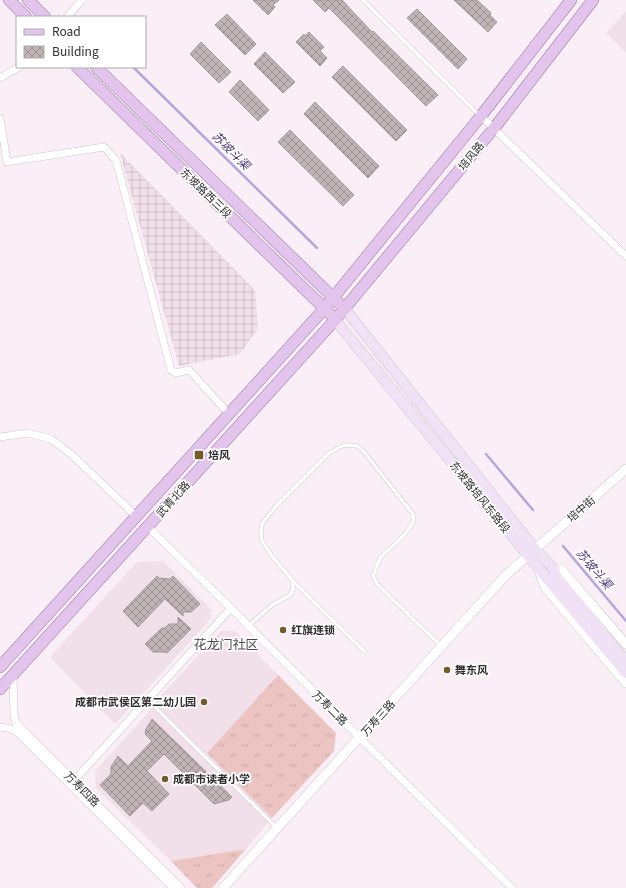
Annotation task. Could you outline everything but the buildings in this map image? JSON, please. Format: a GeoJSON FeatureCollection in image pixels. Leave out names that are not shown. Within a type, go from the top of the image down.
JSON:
{"type":"FeatureCollection","features":[{"type":"Feature","properties":{"kind":"main road"},"geometry":{"type":"LineString","coordinates":[[9,0],[25,16]]}},
{"type":"Feature","properties":{"kind":"main road"},"geometry":{"type":"LineString","coordinates":[[28,0],[44,16]]}},
{"type":"Feature","properties":{"kind":"main road","name":"培风路"},"geometry":{"type":"LineString","coordinates":[[334,298],[481,116],[571,0]]}},
{"type":"Feature","properties":{"kind":"main road","name":"培风路"},"geometry":{"type":"LineString","coordinates":[[345,309],[494,128],[593,0]]}},
{"type":"Feature","properties":{"kind":"main road","name":"东坡路西三段"},"geometry":{"type":"LineString","coordinates":[[78,68],[335,320]]}},
{"type":"Feature","properties":{"kind":"main road","name":"东坡路西三段"},"geometry":{"type":"LineString","coordinates":[[97,68],[345,309]]}},
{"type":"Feature","properties":{"kind":"main road","name":"武青北路"},"geometry":{"type":"LineString","coordinates":[[0,667],[334,298]]}},
{"type":"Feature","properties":{"kind":"main road","name":"武青北路"},"geometry":{"type":"LineString","coordinates":[[0,689],[345,309]]}},
{"type":"Feature","properties":{"kind":"main road","name":"东坡路培风东路段"},"geometry":{"type":"LineString","coordinates":[[345,309],[532,552],[538,568],[626,673]]}},
{"type":"Feature","properties":{"kind":"main road","name":"东坡路培风东路段"},"geometry":{"type":"LineString","coordinates":[[335,320],[532,552],[554,569],[556,576],[626,661]]}},
{"type":"Feature","properties":{"kind":"street"},"geometry":{"type":"LineString","coordinates":[[68,16],[80,1]]}},
{"type":"Feature","properties":{"kind":"street"},"geometry":{"type":"LineString","coordinates":[[0,78],[17,68]]}},
{"type":"Feature","properties":{"kind":"street"},"geometry":{"type":"LineString","coordinates":[[481,116],[626,256]]}},
{"type":"Feature","properties":{"kind":"street"},"geometry":{"type":"LineString","coordinates":[[0,118],[8,162],[104,147],[116,160],[171,370],[176,373],[189,370],[229,414]]}},
{"type":"Feature","properties":{"kind":"street"},"geometry":{"type":"LineString","coordinates":[[0,437],[28,433],[51,439],[71,454],[137,517]]}},
{"type":"Feature","properties":{"kind":"street","name":"培中街"},"geometry":{"type":"LineString","coordinates":[[532,552],[626,469]]}},
{"type":"Feature","properties":{"kind":"street","name":"万寿二路"},"geometry":{"type":"LineString","coordinates":[[148,527],[512,888]]}},
{"type":"Feature","properties":{"kind":"street","name":"万寿三路"},"geometry":{"type":"LineString","coordinates":[[223,888],[505,576],[532,552]]}},
{"type":"Feature","properties":{"kind":"street"},"geometry":{"type":"LineString","coordinates":[[538,568],[545,587],[626,683]]}},
{"type":"Feature","properties":{"kind":"street"},"geometry":{"type":"LineString","coordinates":[[554,569],[561,569],[626,644]]}},
{"type":"Feature","properties":{"kind":"street"},"geometry":{"type":"LineString","coordinates":[[72,783],[231,608]]}},
{"type":"Feature","properties":{"kind":"street","name":"万寿四路"},"geometry":{"type":"LineString","coordinates":[[13,675],[14,716],[17,724],[173,888]]}},
{"type":"Feature","properties":{"kind":"street","name":"万寿四路"},"geometry":{"type":"LineString","coordinates":[[0,727],[12,729],[17,732],[181,888]]}},
{"type":"Feature","properties":{"kind":"lane"},"geometry":{"type":"LineString","coordinates":[[363,0],[481,116]]}},
{"type":"Feature","properties":{"kind":"lane"},"geometry":{"type":"LineString","coordinates":[[365,652],[293,581],[272,556],[262,541],[260,533],[262,524],[276,506],[329,453],[344,445],[357,446],[364,452],[413,514],[413,523],[405,534],[380,558],[373,576],[378,585],[442,647]]}},
{"type":"Feature","properties":{"kind":"lane"},"geometry":{"type":"LineString","coordinates":[[248,626],[272,605],[290,596],[293,590],[293,581]]}},
{"type":"Feature","properties":{"kind":"lane"},"geometry":{"type":"LineString","coordinates":[[148,699],[277,829]]}},
{"type":"Feature","properties":{"kind":"shaded area"},"geometry":{"type":"Polygon","coordinates":[[[626,11],[626,53],[606,33],[626,11]]]}},
{"type":"Feature","properties":{"kind":"shaded area"},"geometry":{"type":"Polygon","coordinates":[[[120,153],[255,290],[258,328],[240,354],[179,366],[120,153]]]}},
{"type":"Feature","properties":{"kind":"shaded area"},"geometry":{"type":"Polygon","coordinates":[[[163,561],[212,610],[209,621],[115,724],[50,657],[137,562],[163,561]]]}},
{"type":"Feature","properties":{"kind":"shaded area","name":"成都市读者小学"},"geometry":{"type":"Polygon","coordinates":[[[221,631],[235,631],[278,675],[207,753],[272,818],[246,849],[171,861],[96,788],[95,771],[156,704],[155,702],[221,631]]]}},
{"type":"Feature","properties":{"kind":"green space"},"geometry":{"type":"Polygon","coordinates":[[[278,675],[336,733],[334,751],[272,818],[207,753],[278,675]]]}},
{"type":"Feature","properties":{"kind":"green space"},"geometry":{"type":"Polygon","coordinates":[[[246,849],[212,888],[197,888],[171,861],[246,849]]]}},
{"type":"Feature","properties":{"kind":"waterway","name":"苏坡斗渠"},"geometry":{"type":"LineString","coordinates":[[134,68],[317,248]]}},
{"type":"Feature","properties":{"kind":"waterway","name":"苏坡斗渠"},"geometry":{"type":"LineString","coordinates":[[486,454],[533,510]]}},
{"type":"Feature","properties":{"kind":"waterway","name":"苏坡斗渠"},"geometry":{"type":"LineString","coordinates":[[563,546],[626,621]]}},
{"type":"Feature","properties":{"kind":"place","name":"培风"},"geometry":{"type":"Point","coordinates":[199,455]}},
{"type":"Feature","properties":{"kind":"place","name":"红旗连锁"},"geometry":{"type":"Point","coordinates":[283,630]}},
{"type":"Feature","properties":{"kind":"place","name":"舞东风"},"geometry":{"type":"Point","coordinates":[447,670]}},
{"type":"Feature","properties":{"kind":"place","name":"成都市武侯区第二幼儿园"},"geometry":{"type":"Point","coordinates":[204,702]}},
{"type":"Feature","properties":{"kind":"place","name":"成都市读者小学"},"geometry":{"type":"Point","coordinates":[165,779]}},
{"type":"Feature","properties":{"kind":"district","name":"花龙门社区"},"geometry":{"type":"Point","coordinates":[226,644]}}]}
